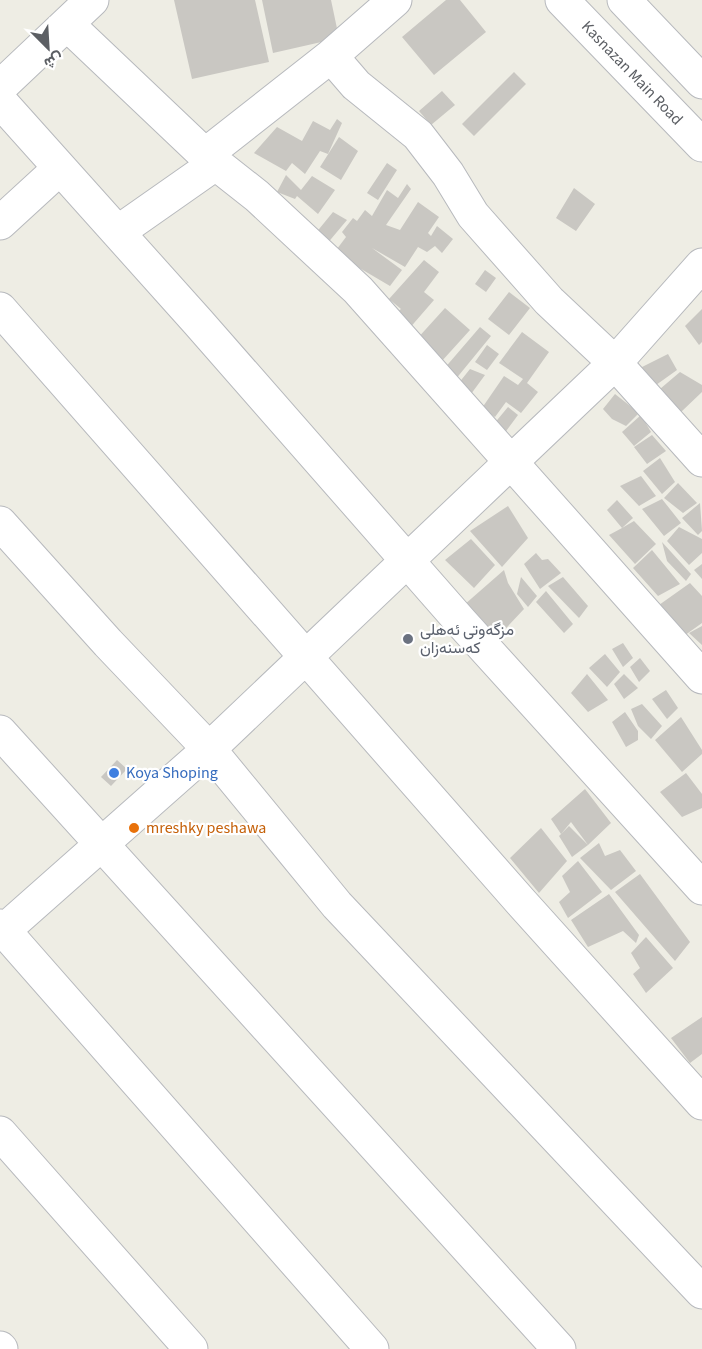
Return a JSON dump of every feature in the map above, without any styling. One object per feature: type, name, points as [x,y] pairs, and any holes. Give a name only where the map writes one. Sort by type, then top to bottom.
[{"type":"street","points":[[0,87],[92,0]]},
{"type":"street","name":"Kasnazan Main Road","points":[[562,0],[702,145]]},
{"type":"street","points":[[626,1],[702,82]]},
{"type":"street","points":[[118,232],[210,160],[331,56],[373,6]]},
{"type":"street","points":[[67,24],[210,160],[257,196],[358,290],[702,677]]},
{"type":"street","points":[[331,56],[356,85],[417,135],[448,174],[473,215],[549,301],[615,363],[702,460]]},
{"type":"street","points":[[0,101],[407,560],[702,888]]},
{"type":"street","points":[[0,223],[60,168]]},
{"type":"street","points":[[372,1349],[1,930],[209,749],[615,363],[702,265]]},
{"type":"street","points":[[0,309],[528,910],[702,1103]]},
{"type":"street","points":[[0,523],[108,643],[209,749],[337,905],[702,1292]]},
{"type":"street","points":[[0,732],[559,1349]]},
{"type":"street","points":[[0,1133],[191,1349]]},
{"type":"building","points":[[174,0],[255,0],[269,62],[192,79]]},
{"type":"building","points":[[262,0],[331,0],[339,38],[273,53]]},
{"type":"building","points":[[446,0],[460,0],[486,32],[434,75],[402,37]]},
{"type":"building","points":[[514,72],[526,84],[474,136],[462,124]]},
{"type":"building","points":[[442,91],[455,105],[431,125],[419,111]]},
{"type":"building","points":[[337,119],[342,123],[328,154],[320,151],[305,174],[292,163],[286,171],[254,153],[277,127],[302,141],[313,121],[330,130]]},
{"type":"building","points":[[339,137],[358,151],[341,180],[320,167]]},
{"type":"building","points":[[387,163],[397,170],[378,200],[367,193]]},
{"type":"building","points":[[286,175],[301,190],[312,176],[335,190],[318,214],[297,196],[295,199],[277,192]]},
{"type":"building","points":[[407,184],[411,189],[386,225],[400,230],[418,202],[439,217],[428,233],[431,236],[437,226],[453,239],[442,253],[435,246],[427,252],[418,247],[405,267],[372,248],[402,270],[390,286],[334,253],[346,237],[342,232],[353,218],[357,221],[365,210],[372,216],[387,190],[398,198]]},
{"type":"building","points":[[574,188],[595,204],[576,231],[556,218]]},
{"type":"building","points":[[333,212],[347,220],[326,245],[315,234]]},
{"type":"building","points":[[424,260],[439,272],[424,292],[434,300],[408,330],[388,319],[401,309],[389,299]]},
{"type":"building","points":[[485,270],[496,278],[486,292],[475,284]]},
{"type":"building","points":[[509,292],[530,308],[509,335],[488,319]]},
{"type":"building","points":[[445,308],[470,330],[441,362],[416,340]]},
{"type":"building","points":[[702,309],[702,342],[699,345],[685,326]]},
{"type":"building","points":[[480,327],[491,336],[455,380],[443,370]]},
{"type":"building","points":[[522,332],[549,352],[527,383],[538,392],[521,413],[506,402],[495,417],[482,408],[504,376],[518,385],[523,379],[499,363]]},
{"type":"building","points":[[487,345],[499,354],[487,370],[475,362]]},
{"type":"building","points":[[668,354],[677,370],[649,390],[640,368]]},
{"type":"building","points":[[470,369],[485,375],[471,394],[458,384]]},
{"type":"building","points":[[680,372],[702,385],[702,392],[681,412],[660,389]]},
{"type":"building","points":[[615,394],[639,413],[626,426],[612,419],[603,409]]},
{"type":"building","points":[[508,407],[518,415],[504,434],[493,425]]},
{"type":"building","points":[[641,415],[651,432],[634,446],[622,432]]},
{"type":"building","points":[[652,435],[666,451],[647,464],[634,447]]},
{"type":"building","points":[[660,458],[675,482],[662,494],[643,471]]},
{"type":"building","points":[[641,476],[656,496],[639,506],[620,486]]},
{"type":"building","points":[[678,483],[697,503],[683,513],[664,498]]},
{"type":"building","points":[[662,499],[681,523],[664,536],[642,509]]},
{"type":"building","points":[[617,500],[633,518],[622,528],[607,510]]},
{"type":"building","points":[[700,503],[702,531],[698,535],[682,518]]},
{"type":"building","points":[[508,506],[528,538],[502,567],[470,531]]},
{"type":"building","points":[[634,521],[656,544],[635,564],[609,535]]},
{"type":"building","points":[[679,527],[702,539],[702,553],[689,565],[667,541]]},
{"type":"building","points":[[471,539],[495,565],[474,588],[445,560]]},
{"type":"building","points":[[662,542],[691,574],[686,581],[667,561]]},
{"type":"building","points":[[652,550],[680,584],[658,596],[633,568]]},
{"type":"building","points":[[536,553],[542,560],[548,559],[561,573],[540,589],[524,564]]},
{"type":"building","points":[[702,564],[702,579],[694,570]]},
{"type":"building","points":[[504,570],[508,583],[524,609],[494,641],[464,605]]},
{"type":"building","points":[[521,577],[537,596],[528,607],[517,594]]},
{"type":"building","points":[[563,577],[588,606],[579,618],[548,586]]},
{"type":"building","points":[[690,583],[702,596],[702,623],[681,638],[659,605]]},
{"type":"building","points":[[546,591],[573,624],[564,633],[536,602]]},
{"type":"building","points":[[702,626],[702,645],[689,633]]},
{"type":"building","points":[[623,643],[633,658],[623,667],[612,649]]},
{"type":"building","points":[[605,654],[620,672],[607,687],[589,668]]},
{"type":"building","points":[[640,658],[650,671],[639,682],[630,667]]},
{"type":"building","points":[[587,674],[608,700],[588,712],[571,693]]},
{"type":"building","points":[[624,674],[638,688],[624,699],[614,684]]},
{"type":"building","points":[[666,690],[678,708],[667,719],[652,699]]},
{"type":"building","points":[[642,704],[662,726],[651,739],[638,726],[631,709]]},
{"type":"building","points":[[625,712],[638,731],[638,740],[626,747],[612,722]]},
{"type":"building","points":[[681,717],[702,750],[702,754],[682,772],[655,740]]},
{"type":"building","name":"Koya Shoping","points":[[117,760],[127,769],[111,786],[101,777]]},
{"type":"building","points":[[686,773],[702,794],[702,808],[682,817],[660,792]]},
{"type":"building","points":[[585,789],[611,823],[588,845],[571,822],[561,834],[551,819]]},
{"type":"building","points":[[569,826],[588,845],[572,857],[559,836]]},
{"type":"building","points":[[541,828],[567,861],[539,893],[510,858]]},
{"type":"building","points":[[599,843],[605,856],[620,850],[636,871],[611,890],[580,858]]},
{"type":"building","points":[[578,861],[602,892],[568,918],[559,902],[570,892],[562,876]]},
{"type":"building","points":[[640,874],[690,942],[675,961],[615,892]]},
{"type":"building","points":[[609,894],[639,935],[636,943],[623,931],[588,947],[571,920]]},
{"type":"building","points":[[646,937],[673,968],[646,993],[633,974],[640,968],[631,953]]},
{"type":"building","points":[[702,1017],[702,1054],[690,1063],[671,1038]]},
{"type":"place","name":"مزگەوتی ئەهلی کەسنەزان","points":[[408,639]]},
{"type":"place","name":"Koya Shoping","points":[[114,773]]},
{"type":"place","name":"mreshky peshawa","points":[[134,828]]}]
